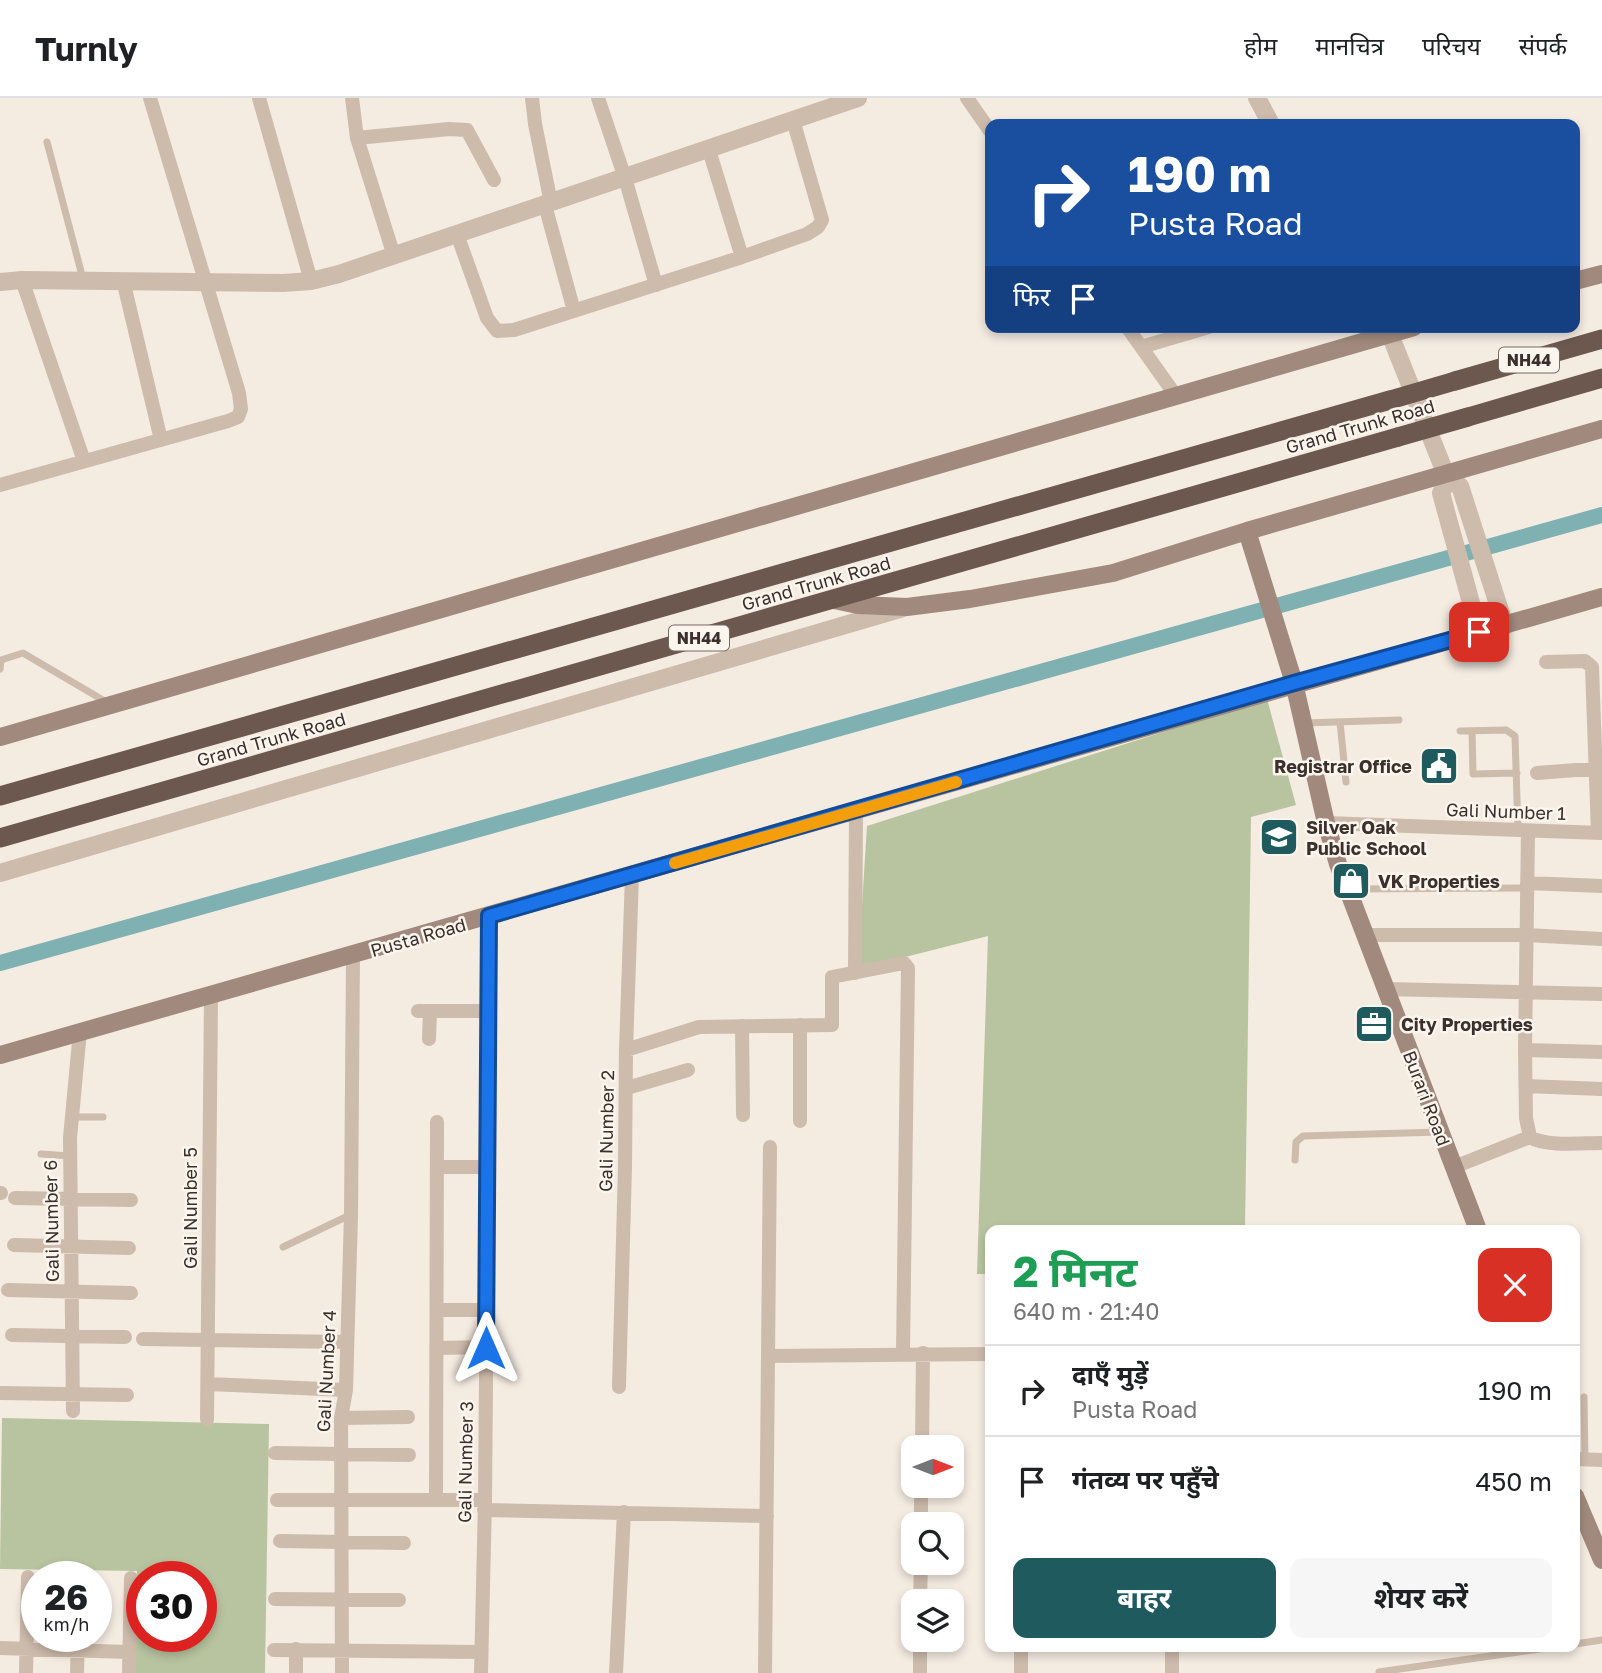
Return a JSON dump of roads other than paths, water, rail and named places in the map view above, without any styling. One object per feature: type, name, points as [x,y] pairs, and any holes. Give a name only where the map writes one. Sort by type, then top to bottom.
[{"type":"highway","name":"Grand Trunk Road","points":[[0,796],[1602,338]]},
{"type":"highway","name":"Grand Trunk Road","points":[[0,838],[1602,378]]},
{"type":"main road","points":[[1580,280],[1602,274]]},
{"type":"main road","points":[[0,737],[1176,396],[1382,333]]},
{"type":"main road","points":[[834,600],[858,605],[906,607],[970,599],[1113,573],[1247,531],[1447,477],[1602,429]]},
{"type":"main road","name":"Burari Road","points":[[1247,531],[1294,683],[1326,823],[1347,888],[1476,1225]]},
{"type":"main road","name":"Pusta Road","points":[[0,1055],[1602,597]]},
{"type":"main road","points":[[1580,1517],[1601,1556]]},
{"type":"street","points":[[0,485],[228,421],[238,417],[242,409],[150,98]]},
{"type":"street","points":[[259,98],[312,281]]},
{"type":"street","points":[[352,98],[357,138],[394,256]]},
{"type":"street","points":[[532,98],[548,204],[574,311]]},
{"type":"street","points":[[597,98],[625,178],[656,285]]},
{"type":"street","points":[[0,282],[312,281],[394,256],[858,98]]},
{"type":"street","points":[[967,98],[985,124]]},
{"type":"street","points":[[1257,98],[1268,119]]},
{"type":"street","points":[[457,234],[487,318],[497,331],[514,330],[742,257],[807,234],[818,227],[822,220],[793,120]]},
{"type":"street","points":[[357,138],[449,129],[467,130],[475,140],[494,180]]},
{"type":"street","points":[[709,150],[742,257]]},
{"type":"street","points":[[22,280],[84,461]]},
{"type":"street","points":[[123,280],[161,440]]},
{"type":"street","points":[[1132,333],[1176,396]]},
{"type":"street","points":[[1141,347],[1180,333]]},
{"type":"street","points":[[1390,333],[1447,477],[1460,486],[1505,626]]},
{"type":"street","points":[[1447,477],[1441,494],[1479,632]]},
{"type":"street","points":[[0,873],[906,607]]},
{"type":"street","points":[[1546,662],[1585,661],[1597,667],[1600,833]]},
{"type":"street","points":[[1538,773],[1599,769]]},
{"type":"street","points":[[855,973],[856,811]]},
{"type":"street","name":"Gali Number 1","points":[[1326,823],[1600,833]]},
{"type":"street","points":[[1523,831],[1527,885],[1525,1086],[1526,1118],[1530,1137]]},
{"type":"street","name":"Gali Number 2","points":[[619,1387],[632,875]]},
{"type":"street","points":[[1527,885],[1602,886]]},
{"type":"street","name":"Gali Number 3","points":[[481,1673],[485,1505],[489,916]]},
{"type":"street","points":[[1364,934],[1526,935],[1602,939]]},
{"type":"street","name":"Gali Number 4","points":[[342,1673],[341,1418],[346,1390],[351,1214],[353,955]]},
{"type":"street","points":[[626,1049],[699,1027],[832,1025],[832,977],[904,963],[908,968],[904,1353]]},
{"type":"street","points":[[1385,989],[1602,994]]},
{"type":"street","name":"Gali Number 5","points":[[207,1419],[211,996]]},
{"type":"street","points":[[429,1039],[424,1011],[489,1011]]},
{"type":"street","points":[[800,1025],[800,1121]]},
{"type":"street","points":[[742,1026],[743,1115]]},
{"type":"street","name":"Gali Number 6","points":[[73,1411],[69,1156],[80,1031]]},
{"type":"street","points":[[1525,1050],[1602,1052]]},
{"type":"street","points":[[627,1088],[688,1070]]},
{"type":"street","points":[[1525,1086],[1602,1089]]},
{"type":"street","points":[[436,1500],[437,1122]]},
{"type":"street","points":[[1454,1167],[1530,1137],[1548,1142],[1602,1143]]},
{"type":"street","points":[[765,1673],[770,1147]]},
{"type":"street","points":[[437,1167],[488,1167]]},
{"type":"street","points":[[5,1195],[131,1199]]},
{"type":"street","points":[[14,1245],[129,1248]]},
{"type":"street","points":[[8,1290],[131,1293]]},
{"type":"street","points":[[437,1310],[486,1310]]},
{"type":"street","points":[[12,1335],[125,1337]]},
{"type":"street","points":[[142,1339],[347,1342]]},
{"type":"street","points":[[437,1348],[486,1348]]},
{"type":"street","points":[[922,1435],[923,1353]]},
{"type":"street","points":[[769,1356],[985,1354]]},
{"type":"street","points":[[208,1384],[346,1390]]},
{"type":"street","points":[[0,1393],[127,1395]]},
{"type":"street","points":[[341,1418],[408,1417]]},
{"type":"street","points":[[275,1453],[409,1455]]},
{"type":"street","points":[[1580,1459],[1602,1460]]},
{"type":"street","points":[[277,1500],[436,1500],[624,1512],[767,1516]]},
{"type":"street","points":[[616,1673],[624,1512]]},
{"type":"street","points":[[280,1541],[404,1543]]},
{"type":"street","points":[[275,1599],[399,1600]]},
{"type":"street","points":[[0,1648],[21,1649]]},
{"type":"street","points":[[274,1650],[481,1652]]},
{"type":"street","points":[[296,1650],[296,1673]]},
{"type":"street","points":[[26,1652],[26,1673]]},
{"type":"street","points":[[77,1673],[78,1652]]},
{"type":"street","points":[[129,1652],[129,1673]]},
{"type":"street","points":[[920,1652],[920,1673]]},
{"type":"street","points":[[1021,1652],[1021,1673]]},
{"type":"street","points":[[1172,1652],[1172,1673]]},
{"type":"lane","points":[[47,142],[83,280]]},
{"type":"lane","points":[[0,669],[1,660],[23,653],[111,705]]},
{"type":"lane","points":[[1303,723],[1399,720]]},
{"type":"lane","points":[[1339,722],[1346,782]]},
{"type":"lane","points":[[1460,731],[1506,730],[1515,736],[1523,831]]},
{"type":"lane","points":[[1472,731],[1473,774],[1517,773]]},
{"type":"lane","points":[[1347,888],[1527,885]]},
{"type":"lane","points":[[71,1117],[103,1116]]},
{"type":"lane","points":[[1295,1160],[1296,1142],[1303,1136],[1440,1132]]},
{"type":"lane","points":[[41,1154],[69,1156]]},
{"type":"lane","points":[[284,1247],[351,1214]]},
{"type":"lane","points":[[1580,1459],[1584,1397]]},
{"type":"lane","points":[[1580,1643],[1602,1640]]},
{"type":"lane","points":[[1379,1672],[1518,1652]]},
{"type":"waterway","points":[[0,963],[1602,515]]},
{"type":"place","name":"Registrar Office","points":[[1439,766]]},
{"type":"place","name":"Silver Oak Public School","points":[[1279,837]]},
{"type":"place","name":"VK Properties","points":[[1351,881]]},
{"type":"place","name":"City Properties","points":[[1374,1024]]}]
